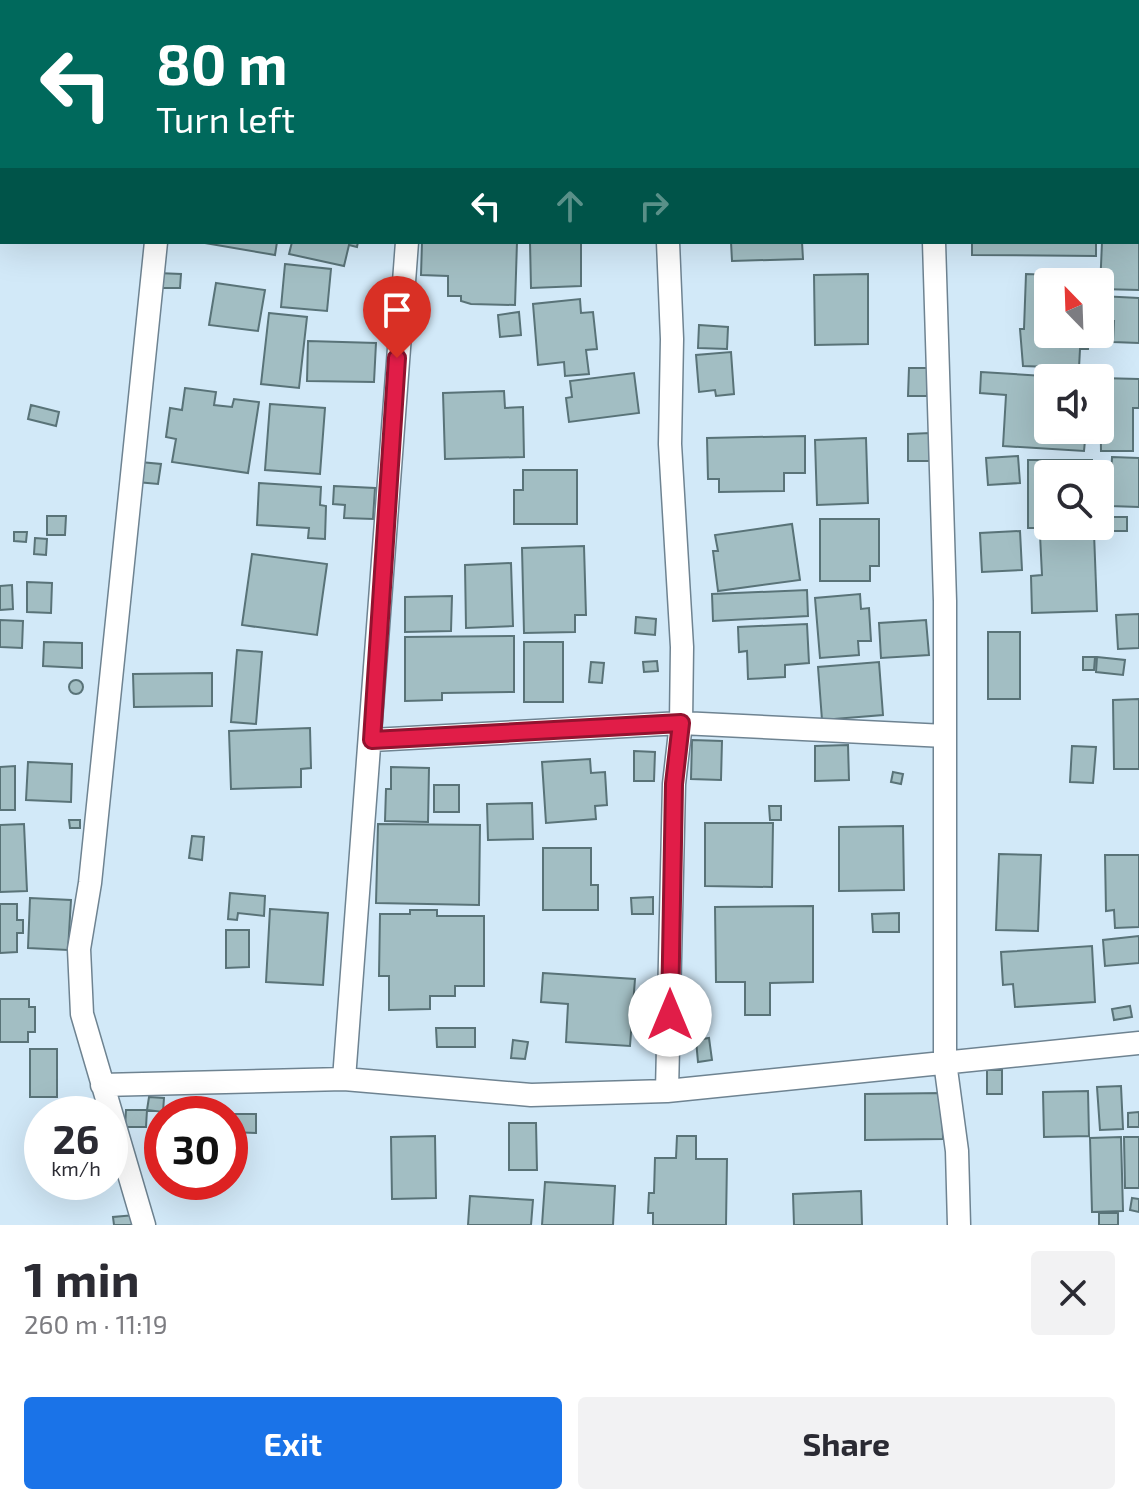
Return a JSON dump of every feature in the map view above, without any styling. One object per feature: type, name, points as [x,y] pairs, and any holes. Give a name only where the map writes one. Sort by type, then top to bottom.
[{"type":"street","points":[[144,1225],[82,1014],[79,949],[90,883],[156,244]]},
{"type":"street","points":[[344,1079],[372,740],[381,561],[407,244]]},
{"type":"street","points":[[667,1091],[674,784],[681,723],[682,647],[670,444],[672,339],[668,244]]},
{"type":"street","points":[[934,244],[945,601],[945,1062],[957,1151],[959,1225]]},
{"type":"street","points":[[372,740],[681,723],[945,736]]},
{"type":"street","points":[[102,1085],[344,1079],[531,1095],[667,1091],[1139,1043]]},
{"type":"building","points":[[211,244],[277,244],[275,255]]},
{"type":"building","points":[[292,244],[358,244],[357,247],[349,245],[344,266],[289,254]]},
{"type":"building","points":[[422,244],[517,244],[515,305],[461,301],[461,296],[448,296],[448,276],[421,275]]},
{"type":"building","points":[[530,244],[581,244],[581,286],[531,288]]},
{"type":"building","points":[[731,244],[802,244],[803,259],[732,261]]},
{"type":"building","points":[[972,244],[1096,244],[1096,256],[972,255]]},
{"type":"building","points":[[1102,244],[1139,244],[1139,290],[1114,289],[1114,268],[1101,268]]},
{"type":"building","points":[[285,264],[331,269],[327,311],[281,307]]},
{"type":"building","points":[[157,273],[181,274],[180,288],[156,288]]},
{"type":"building","points":[[868,274],[868,344],[815,345],[814,275]]},
{"type":"building","points":[[1026,274],[1034,274],[1034,348],[1088,349],[1080,349],[1079,364],[1023,366],[1020,329],[1024,329]]},
{"type":"building","points":[[216,283],[265,290],[258,331],[209,325]]},
{"type":"building","points":[[1114,297],[1139,298],[1139,343],[1114,342]]},
{"type":"building","points":[[580,299],[581,313],[593,312],[597,349],[586,350],[589,374],[565,376],[564,362],[538,365],[533,304]]},
{"type":"building","points":[[519,312],[521,335],[500,337],[498,315]]},
{"type":"building","points":[[269,313],[307,317],[299,388],[261,384]]},
{"type":"building","points":[[699,325],[728,327],[727,349],[698,348]]},
{"type":"building","points":[[308,341],[376,343],[374,382],[307,381]]},
{"type":"building","points":[[731,352],[734,394],[716,396],[715,390],[699,392],[696,355]]},
{"type":"building","points":[[909,368],[927,368],[927,396],[908,396]]},
{"type":"building","points":[[981,372],[1034,375],[1034,444],[1085,444],[1084,451],[1003,446],[1006,395],[980,393]]},
{"type":"building","points":[[634,373],[639,413],[569,422],[566,398],[572,397],[570,381]]},
{"type":"building","points":[[1114,378],[1139,379],[1139,408],[1133,408],[1133,451],[1101,451],[1101,444],[1114,444]]},
{"type":"building","points":[[185,388],[216,392],[214,405],[232,407],[234,399],[259,402],[248,473],[172,462],[176,439],[166,437],[170,408],[182,410]]},
{"type":"building","points":[[504,391],[505,408],[523,407],[524,457],[445,459],[443,393]]},
{"type":"building","points":[[270,404],[325,408],[320,474],[265,470]]},
{"type":"building","points":[[31,405],[59,412],[56,426],[28,419]]},
{"type":"building","points":[[930,433],[931,461],[908,461],[908,434]]},
{"type":"building","points":[[805,436],[805,473],[784,473],[784,491],[719,492],[719,479],[708,479],[707,438]]},
{"type":"building","points":[[866,438],[868,503],[817,505],[815,440]]},
{"type":"building","points":[[1018,456],[1020,483],[988,485],[986,458]]},
{"type":"building","points":[[1112,457],[1139,458],[1139,507],[1114,506]]},
{"type":"building","points":[[1028,460],[1034,460],[1034,528],[1028,528]]},
{"type":"building","points":[[140,462],[161,464],[158,484],[137,482]]},
{"type":"building","points":[[523,470],[577,470],[577,524],[514,524],[514,490],[523,490]]},
{"type":"building","points":[[259,483],[321,487],[320,505],[326,506],[325,539],[308,538],[309,528],[257,525]]},
{"type":"building","points":[[334,486],[375,488],[373,519],[344,518],[345,505],[333,504]]},
{"type":"building","points":[[47,516],[66,516],[65,535],[47,535]]},
{"type":"building","points":[[1114,517],[1127,517],[1127,531],[1114,531]]},
{"type":"building","points":[[820,519],[879,519],[879,566],[870,566],[870,581],[820,581]]},
{"type":"building","points":[[792,524],[800,580],[718,591],[713,551],[718,551],[715,535]]},
{"type":"building","points":[[1020,531],[1022,570],[982,572],[980,533]]},
{"type":"building","points":[[14,532],[27,532],[26,542],[14,541]]},
{"type":"building","points":[[35,538],[47,539],[46,555],[34,554]]},
{"type":"building","points":[[1040,540],[1094,540],[1097,611],[1032,613],[1031,576],[1042,575]]},
{"type":"building","points":[[584,546],[586,615],[575,615],[575,632],[524,633],[522,548]]},
{"type":"building","points":[[252,554],[327,564],[317,635],[242,625]]},
{"type":"building","points":[[511,563],[513,626],[466,628],[465,565]]},
{"type":"building","points":[[27,582],[52,583],[51,613],[27,612]]},
{"type":"building","points":[[12,585],[13,609],[0,610],[0,586]]},
{"type":"building","points":[[807,590],[808,616],[713,621],[712,594]]},
{"type":"building","points":[[860,594],[861,609],[869,608],[871,641],[858,641],[859,655],[820,658],[815,598]]},
{"type":"building","points":[[452,596],[451,631],[405,632],[405,597]]},
{"type":"building","points":[[1139,614],[1139,648],[1118,649],[1116,615]]},
{"type":"building","points":[[636,617],[656,619],[655,635],[635,633]]},
{"type":"building","points":[[0,620],[23,621],[22,648],[0,647]]},
{"type":"building","points":[[926,620],[929,655],[881,658],[879,623]]},
{"type":"building","points":[[807,624],[809,663],[785,665],[785,677],[748,679],[747,651],[739,652],[738,627]]},
{"type":"building","points":[[988,632],[1020,632],[1020,699],[988,699]]},
{"type":"building","points":[[514,636],[514,692],[442,693],[442,700],[405,701],[405,637]]},
{"type":"building","points":[[44,642],[82,643],[82,668],[43,666]]},
{"type":"building","points":[[524,642],[563,642],[563,702],[524,702]]},
{"type":"building","points":[[237,650],[262,652],[256,724],[231,722]]},
{"type":"building","points":[[1083,657],[1095,657],[1094,670],[1083,670]]},
{"type":"building","points":[[1097,657],[1125,660],[1123,675],[1096,672]]},
{"type":"building","points":[[657,661],[658,671],[644,672],[643,662]]},
{"type":"building","points":[[591,662],[604,663],[602,683],[589,682]]},
{"type":"building","points":[[879,662],[883,715],[822,720],[818,667]]},
{"type":"building","points":[[212,673],[212,706],[134,707],[133,674]]},
{"type":"building","points":[[76,680],[83,687],[76,694],[69,687]]},
{"type":"building","points":[[1139,699],[1139,769],[1114,769],[1113,700]]},
{"type":"building","points":[[310,728],[311,768],[301,769],[301,787],[231,789],[229,731]]},
{"type":"building","points":[[692,740],[722,741],[721,780],[691,779]]},
{"type":"building","points":[[848,745],[849,780],[815,781],[815,746]]},
{"type":"building","points":[[1072,746],[1096,747],[1093,783],[1070,782]]},
{"type":"building","points":[[634,751],[655,752],[654,781],[634,781]]},
{"type":"building","points":[[590,759],[591,773],[605,772],[607,805],[595,806],[596,819],[546,823],[542,762]]},
{"type":"building","points":[[28,762],[72,764],[71,802],[26,800]]},
{"type":"building","points":[[15,766],[15,810],[0,810],[0,767]]},
{"type":"building","points":[[391,767],[429,768],[428,822],[385,821],[386,789],[391,789]]},
{"type":"building","points":[[893,772],[903,774],[901,784],[891,782]]},
{"type":"building","points":[[434,785],[459,785],[459,812],[434,812]]},
{"type":"building","points":[[532,803],[533,839],[488,840],[487,804]]},
{"type":"building","points":[[769,806],[781,806],[781,820],[770,820]]},
{"type":"building","points":[[69,820],[80,820],[80,828],[70,828]]},
{"type":"building","points":[[705,823],[773,823],[772,887],[705,886]]},
{"type":"building","points":[[24,824],[27,891],[0,892],[0,825]]},
{"type":"building","points":[[378,824],[480,825],[479,905],[376,903]]},
{"type":"building","points":[[903,826],[904,890],[839,891],[839,827]]},
{"type":"building","points":[[192,836],[204,837],[202,860],[189,858]]},
{"type":"building","points":[[543,848],[591,848],[591,885],[598,885],[598,910],[543,910]]},
{"type":"building","points":[[999,854],[1041,855],[1038,931],[996,930]]},
{"type":"building","points":[[1105,855],[1139,855],[1139,927],[1115,928],[1114,910],[1106,911]]},
{"type":"building","points":[[230,893],[265,896],[264,916],[238,913],[237,920],[228,919]]},
{"type":"building","points":[[653,897],[653,914],[632,914],[631,898]]},
{"type":"building","points":[[30,898],[71,900],[68,950],[28,948]]},
{"type":"building","points":[[0,904],[17,904],[17,920],[23,920],[23,933],[17,933],[17,952],[0,953]]},
{"type":"building","points":[[813,906],[813,982],[770,983],[770,1015],[745,1015],[745,982],[716,982],[715,907]]},
{"type":"building","points":[[270,909],[328,913],[323,985],[266,982]]},
{"type":"building","points":[[410,910],[437,910],[437,916],[484,916],[484,986],[455,986],[455,996],[430,996],[430,1009],[389,1010],[389,976],[379,976],[380,914],[410,914]]},
{"type":"building","points":[[899,913],[899,932],[873,932],[872,914]]},
{"type":"building","points":[[226,930],[249,930],[249,967],[226,968]]},
{"type":"building","points":[[1139,936],[1139,963],[1105,966],[1103,940]]},
{"type":"building","points":[[1092,946],[1095,1002],[1015,1007],[1013,984],[1003,985],[1001,952]]},
{"type":"building","points":[[543,973],[635,979],[630,1046],[566,1042],[568,1004],[541,1002]]},
{"type":"building","points":[[0,999],[29,999],[29,1007],[35,1007],[35,1032],[28,1032],[28,1042],[0,1042]]},
{"type":"building","points":[[1130,1006],[1132,1017],[1114,1020],[1112,1009]]},
{"type":"building","points":[[436,1028],[475,1028],[475,1047],[437,1047]]},
{"type":"building","points":[[709,1038],[712,1060],[698,1062],[696,1040]]},
{"type":"building","points":[[513,1040],[528,1042],[525,1059],[511,1058]]},
{"type":"building","points":[[30,1049],[57,1049],[57,1096],[30,1096]]},
{"type":"building","points":[[987,1070],[1002,1070],[1002,1094],[987,1094]]},
{"type":"building","points":[[1121,1086],[1123,1129],[1100,1130],[1097,1087]]},
{"type":"building","points":[[1088,1091],[1089,1136],[1044,1137],[1043,1092]]},
{"type":"building","points":[[942,1093],[943,1139],[865,1140],[865,1094]]},
{"type":"building","points":[[128,1110],[144,1110],[144,1127],[128,1127]]},
{"type":"building","points":[[1139,1112],[1139,1127],[1128,1127],[1128,1113]]},
{"type":"building","points":[[248,1114],[256,1114],[256,1133],[248,1133]]},
{"type":"building","points":[[509,1123],[536,1123],[537,1170],[509,1170]]},
{"type":"building","points":[[435,1136],[436,1198],[392,1199],[391,1137]]},
{"type":"building","points":[[677,1136],[696,1136],[696,1159],[727,1159],[726,1225],[653,1225],[653,1213],[648,1213],[649,1193],[654,1193],[655,1158],[676,1158]]},
{"type":"building","points":[[1121,1137],[1123,1211],[1092,1212],[1090,1138]]},
{"type":"building","points":[[1124,1137],[1139,1137],[1139,1188],[1125,1188]]},
{"type":"building","points":[[545,1182],[615,1186],[613,1225],[542,1225]]},
{"type":"building","points":[[861,1191],[862,1225],[794,1225],[793,1194]]},
{"type":"building","points":[[470,1196],[533,1200],[531,1225],[468,1225]]},
{"type":"building","points":[[1132,1198],[1139,1199],[1139,1212],[1130,1210]]},
{"type":"building","points":[[1099,1213],[1118,1213],[1118,1225],[1099,1225]]},
{"type":"building","points":[[135,1215],[136,1225],[114,1225],[113,1217]]},
{"type":"route","points":[[397,358],[381,561],[372,740],[681,723],[674,784],[670,1015]]}]
